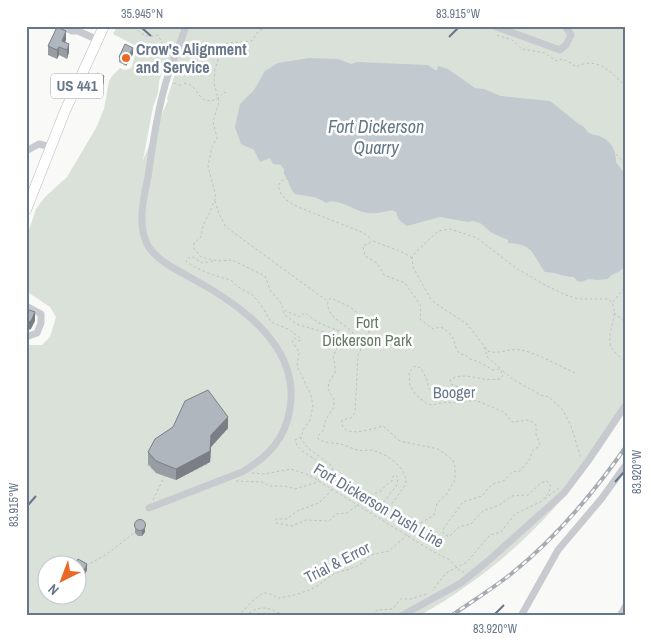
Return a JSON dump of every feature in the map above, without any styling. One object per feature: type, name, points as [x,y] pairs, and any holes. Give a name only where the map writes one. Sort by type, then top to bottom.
[{"type":"highway","name":"US 441","points":[[27,204],[104,26]]},
{"type":"street","points":[[62,26],[72,31],[79,28],[98,40]]},
{"type":"street","points":[[149,508],[242,472],[264,457],[283,435],[292,398],[288,368],[282,354],[273,342],[248,317],[214,291],[155,255],[147,244],[142,220],[152,150],[164,92],[176,50],[186,26]]},
{"type":"street","points":[[492,29],[560,50],[566,45],[571,35],[565,26]]},
{"type":"street","points":[[26,151],[39,144],[51,147]]},
{"type":"street","points":[[26,306],[41,314],[42,318],[37,332],[26,337]]},
{"type":"street","points":[[401,616],[454,587],[468,577],[564,493],[625,406]]},
{"type":"street","points":[[522,616],[555,555],[602,498],[625,466]]},
{"type":"street","points":[[620,616],[625,607]]},
{"type":"path","points":[[135,26],[146,36],[158,35],[167,53]]},
{"type":"path","points":[[214,261],[198,255],[194,246],[201,237],[203,225],[214,201],[216,191],[208,166],[212,148],[217,138],[212,118],[219,106],[219,97],[214,83],[215,69],[224,46],[232,42],[252,41],[266,26]]},
{"type":"path","points":[[482,26],[492,29],[500,37],[512,40],[522,49],[545,53],[556,61],[562,59],[576,67],[585,63],[595,63],[608,70],[625,86]]},
{"type":"path","points":[[170,82],[183,86]]},
{"type":"path","points":[[184,83],[192,85],[205,100],[213,101],[224,92],[226,93]]},
{"type":"path","points":[[616,154],[625,164]]},
{"type":"path","points":[[288,178],[281,180],[278,186],[286,200],[298,207],[364,232],[373,241],[383,246],[398,249],[412,258]]},
{"type":"path","points":[[214,201],[226,227],[261,250],[328,301],[327,308],[330,313],[354,333],[348,337],[340,331],[319,323],[305,313],[298,316],[284,310]]},
{"type":"path","points":[[575,373],[525,351],[508,350],[491,353],[467,324],[432,301],[413,267],[412,258],[433,234],[442,229],[450,229],[481,241],[509,263],[545,285],[578,299],[609,299],[614,313],[609,341],[615,353],[625,361]]},
{"type":"path","name":"Booger","points":[[373,241],[363,246],[365,256],[377,263],[384,275],[405,283],[421,306],[420,319],[434,330],[441,327],[450,332],[454,336],[457,350],[460,354],[492,370],[501,369],[503,376],[500,379],[484,379],[474,376],[453,378],[450,380],[452,385],[468,391],[466,395],[460,396],[432,391],[428,388],[426,377],[420,367],[412,368],[408,374],[410,385],[415,394],[427,404],[432,405],[476,400],[504,412],[512,422],[529,420],[537,426],[536,434],[540,444],[532,450],[530,459],[520,471],[512,472],[505,480],[491,485],[482,496],[464,502],[444,528],[443,533],[449,536],[459,527],[471,524],[483,511],[499,505],[512,496],[528,495],[543,482],[546,481],[551,486],[548,494],[540,503],[515,514],[501,532],[490,534],[468,562],[446,573],[432,592],[410,599],[400,599],[393,609],[377,610],[373,616]]},
{"type":"path","points":[[223,480],[262,482],[269,486],[286,486],[295,489],[312,485],[323,473],[323,466],[305,454],[295,440],[300,437],[310,420],[313,406],[311,395],[297,366],[299,352],[292,341],[294,338],[300,341],[300,338],[290,330],[270,322],[268,315],[263,312],[253,296],[232,281],[222,279],[216,274],[207,274],[186,261],[190,257],[194,257],[202,263],[232,260],[265,276],[271,292],[284,310],[282,311],[284,314],[296,324],[334,337],[337,348],[332,357],[335,373],[329,382],[328,389],[334,400],[334,407],[326,420],[323,431],[318,436],[319,439],[334,444],[342,444],[360,451],[371,450],[383,455],[400,466],[407,478],[405,487],[386,509],[383,508],[382,504],[397,484],[398,477],[396,475],[393,476],[392,480],[381,492],[373,494],[347,512],[336,514],[327,522],[306,520],[292,526],[279,524],[275,522],[277,518],[287,520],[297,510],[306,506],[316,505],[333,490],[338,481],[330,464],[304,445],[300,437]]},
{"type":"path","points":[[612,303],[625,287]]},
{"type":"path","name":"Trial & Error","points":[[238,616],[253,600],[263,593],[269,593],[278,598],[303,593],[333,574],[356,567],[370,555],[388,551],[421,523],[434,516],[437,503],[446,495],[455,480],[454,464],[451,458],[438,449],[400,441],[383,426],[359,432],[346,430],[343,427],[342,420],[351,418],[355,413],[358,356],[368,330],[364,319],[350,307],[331,298],[328,301]]},
{"type":"path","points":[[614,313],[625,322]]},
{"type":"path","points":[[484,346],[488,358],[514,380],[549,397],[562,409],[571,426],[574,439],[585,465]]},
{"type":"path","points":[[210,405],[215,408],[228,429],[210,446],[210,460],[208,464],[178,479],[165,475],[149,467],[151,453],[156,448],[170,444],[192,413],[203,406],[210,405]]},
{"type":"path","name":"Fort Dickerson Push Line","points":[[242,472],[264,474],[291,469],[309,475],[437,554],[450,560],[468,577]]},
{"type":"path","points":[[149,508],[165,475]]},
{"type":"path","points":[[88,564],[108,554],[135,533]]},
{"type":"path","points":[[244,616],[261,607],[275,610],[286,616]]},
{"type":"green space","name":"Fort Dickerson Park","points":[[117,26],[625,26],[625,411],[583,473],[536,527],[510,552],[481,575],[419,616],[26,616],[26,345],[42,345],[50,337],[56,317],[50,307],[26,291],[26,239],[36,209],[45,197],[67,177],[96,128],[104,109],[109,81],[112,76],[120,68],[125,70],[131,68],[136,54],[142,49],[113,34]],"holes":[[[166,59],[178,64],[168,100],[143,160],[153,107]]]},
{"type":"water","name":"Fort Dickerson Quarry","points":[[309,58],[338,59],[351,64],[358,62],[428,65],[435,70],[437,70],[438,66],[448,69],[475,88],[484,89],[501,96],[550,101],[583,126],[589,133],[603,138],[610,143],[615,153],[616,162],[625,174],[625,266],[608,279],[589,279],[581,282],[577,281],[574,277],[545,272],[531,251],[523,245],[508,243],[508,240],[492,233],[480,223],[440,217],[407,226],[399,220],[396,212],[392,210],[368,213],[339,203],[326,203],[315,198],[295,194],[281,165],[273,164],[270,158],[260,162],[254,150],[241,144],[235,127],[240,104],[254,90],[265,71],[278,63]]},
{"type":"building","points":[[57,27],[66,31],[62,41],[69,44],[67,50],[59,47],[57,50],[48,46]]},
{"type":"building","points":[[125,44],[133,48],[126,61],[119,57]]},
{"type":"building","points":[[97,73],[104,76],[101,85],[94,82]]},
{"type":"building","points":[[26,309],[35,312],[31,321],[26,323]]},
{"type":"building","points":[[208,390],[228,417],[211,435],[210,451],[176,469],[156,461],[148,452],[155,439],[173,427],[185,401]]},
{"type":"building","points":[[138,520],[142,520],[145,525],[144,529],[138,530],[135,527],[135,523]]},
{"type":"railway","points":[[451,616],[504,580],[543,546],[586,499],[625,448]]},
{"type":"place","name":"Crow's Alignment and Service","points":[[126,58]]}]
